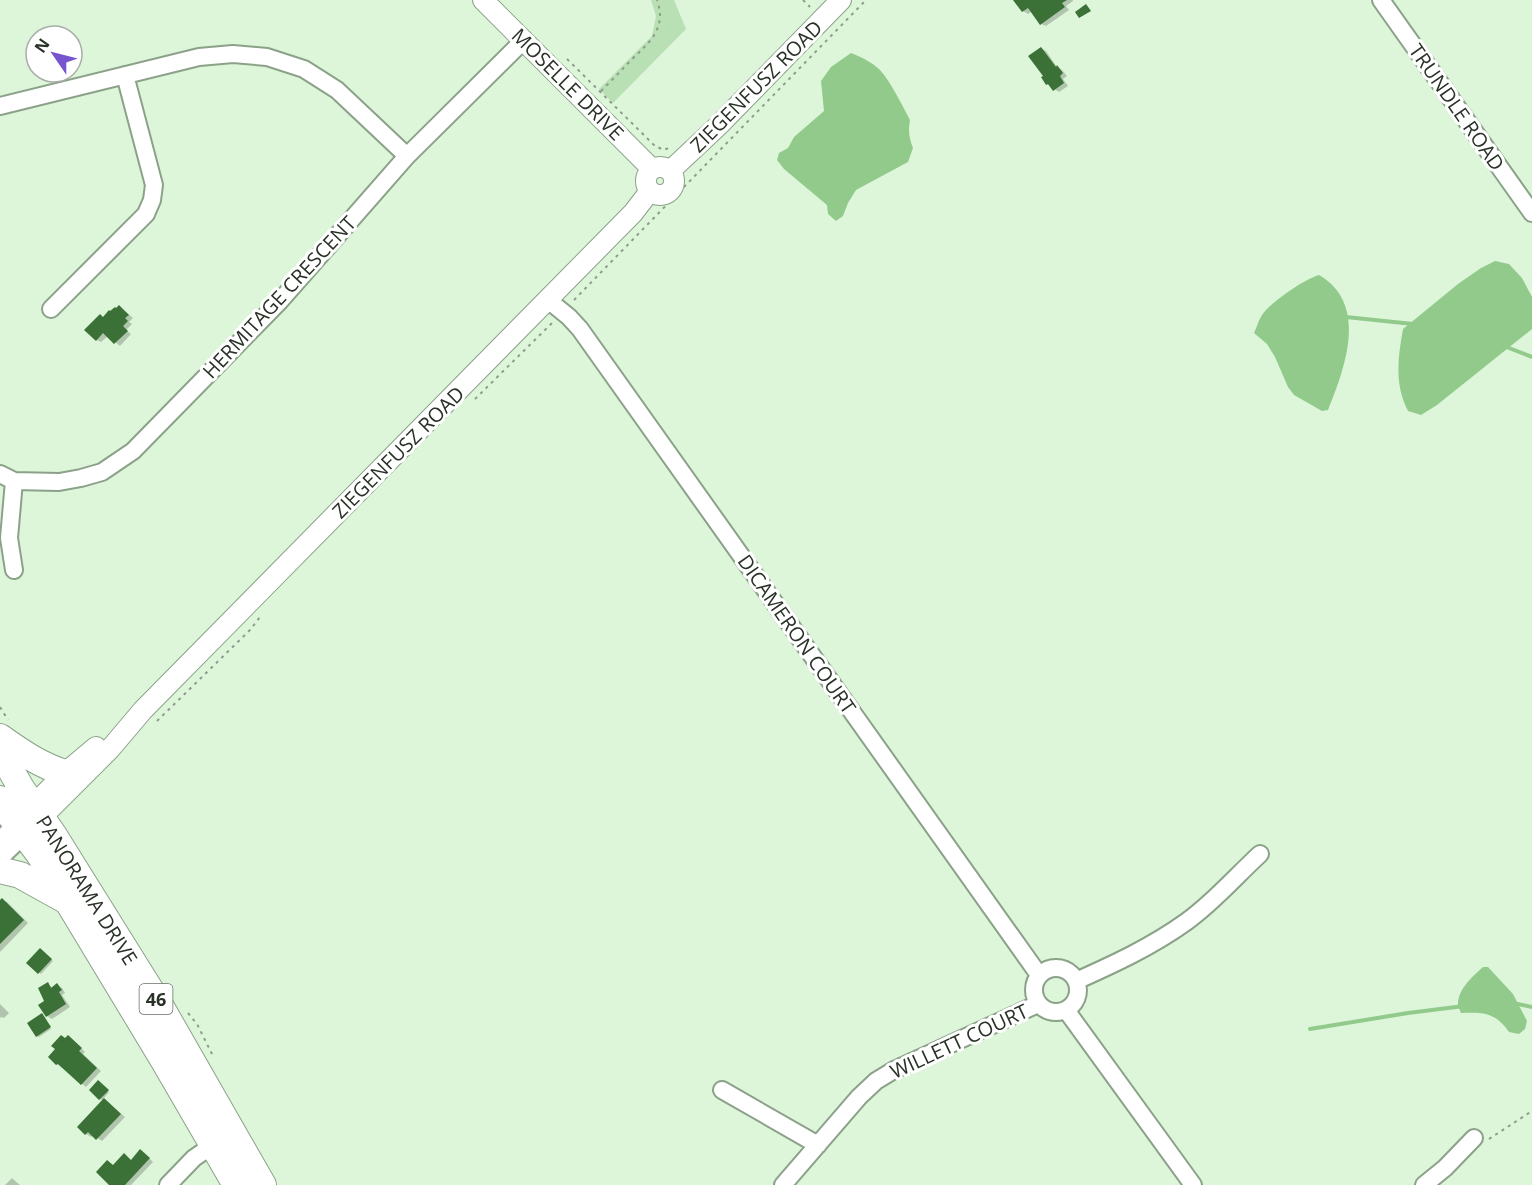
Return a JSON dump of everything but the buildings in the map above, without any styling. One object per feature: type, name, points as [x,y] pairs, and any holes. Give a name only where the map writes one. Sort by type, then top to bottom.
[{"type":"main road","points":[[0,737],[33,760],[65,773]]},
{"type":"main road","name":"PANORAMA DRIVE","points":[[0,752],[21,788],[23,824],[39,854],[236,1185]]},
{"type":"main road","name":"PANORAMA DRIVE","points":[[0,799],[6,810],[23,824],[53,834],[161,1007],[263,1185]]},
{"type":"main road","points":[[0,870],[20,875],[67,901]]},
{"type":"street","name":"MOSELLE DRIVE","points":[[483,0],[661,170]]},
{"type":"street","name":"ZIEGENFUSZ ROAD","points":[[23,824],[147,718],[633,213],[650,191],[645,183],[646,178],[661,170],[718,126],[841,0]]},
{"type":"street","name":"TRUNDLE ROAD","points":[[1381,0],[1532,213]]},
{"type":"street","name":"HERMITAGE CRESCENT","points":[[7,477],[59,482],[81,478],[102,472],[133,452],[280,301],[407,156],[524,40]]},
{"type":"street","points":[[0,106],[199,57],[233,54],[267,57],[304,69],[337,90],[407,156]]},
{"type":"street","points":[[51,309],[146,214],[152,200],[154,185],[125,75]]},
{"type":"street","name":"DICAMERON COURT","points":[[548,300],[580,329],[1040,975]]},
{"type":"street","points":[[7,477],[9,538],[14,570]]},
{"type":"street","name":"ZIEGENFUSZ ROAD","points":[[23,824],[65,773],[147,718]]},
{"type":"street","points":[[0,858],[23,824]]},
{"type":"street","points":[[1076,981],[1143,950],[1187,921],[1260,854]]},
{"type":"street","points":[[1050,968],[1063,969],[1068,972],[1076,981],[1077,994],[1071,1006],[1066,1010],[1054,1012],[1038,1004],[1035,999],[1034,984],[1040,975],[1050,968]]},
{"type":"street","name":"WILLETT COURT","points":[[783,1185],[859,1097],[876,1082],[894,1070],[1038,1004]]},
{"type":"street","points":[[1066,1010],[1193,1185]]},
{"type":"street","points":[[722,1090],[818,1145]]},
{"type":"street","points":[[1424,1185],[1445,1168],[1474,1138]]},
{"type":"street","points":[[168,1185],[194,1158],[213,1145]]},
{"type":"path","points":[[601,91],[652,39],[661,11],[657,0]]},
{"type":"path","points":[[803,0],[812,9]]},
{"type":"path","points":[[574,300],[866,0]]},
{"type":"path","points":[[566,58],[655,146],[664,150],[677,143]]},
{"type":"path","points":[[473,400],[556,319]]},
{"type":"path","points":[[147,718],[250,630],[267,610]]},
{"type":"path","points":[[185,1009],[197,1024],[210,1048],[213,1059]]},
{"type":"path","points":[[1474,1138],[1490,1138],[1532,1111]]},
{"type":"shaded area","points":[[651,0],[674,0],[686,29],[613,103],[599,89],[652,36],[656,16]]},
{"type":"shaded area","points":[[851,53],[874,65],[888,81],[910,120],[909,134],[913,148],[908,162],[856,190],[843,216],[836,221],[828,214],[827,205],[784,169],[777,160],[779,153],[788,148],[794,137],[824,111],[821,81],[831,67]]},
{"type":"shaded area","points":[[1495,261],[1509,264],[1522,278],[1532,297],[1532,329],[1437,405],[1421,415],[1408,411],[1399,381],[1403,329],[1458,284]]},
{"type":"shaded area","points":[[1319,275],[1334,287],[1344,302],[1349,338],[1341,375],[1328,410],[1322,411],[1294,395],[1267,344],[1254,333],[1262,315],[1272,304],[1296,286]]},
{"type":"shaded area","points":[[1483,967],[1488,967],[1513,994],[1527,1021],[1525,1029],[1519,1034],[1509,1032],[1499,1020],[1488,1015],[1461,1013],[1458,1004],[1460,993]]},
{"type":"waterway","points":[[1346,317],[1413,324]]},
{"type":"waterway","points":[[1504,346],[1532,357]]},
{"type":"waterway","points":[[1513,1003],[1532,1007]]},
{"type":"waterway","points":[[1310,1029],[1464,1006]]}]
